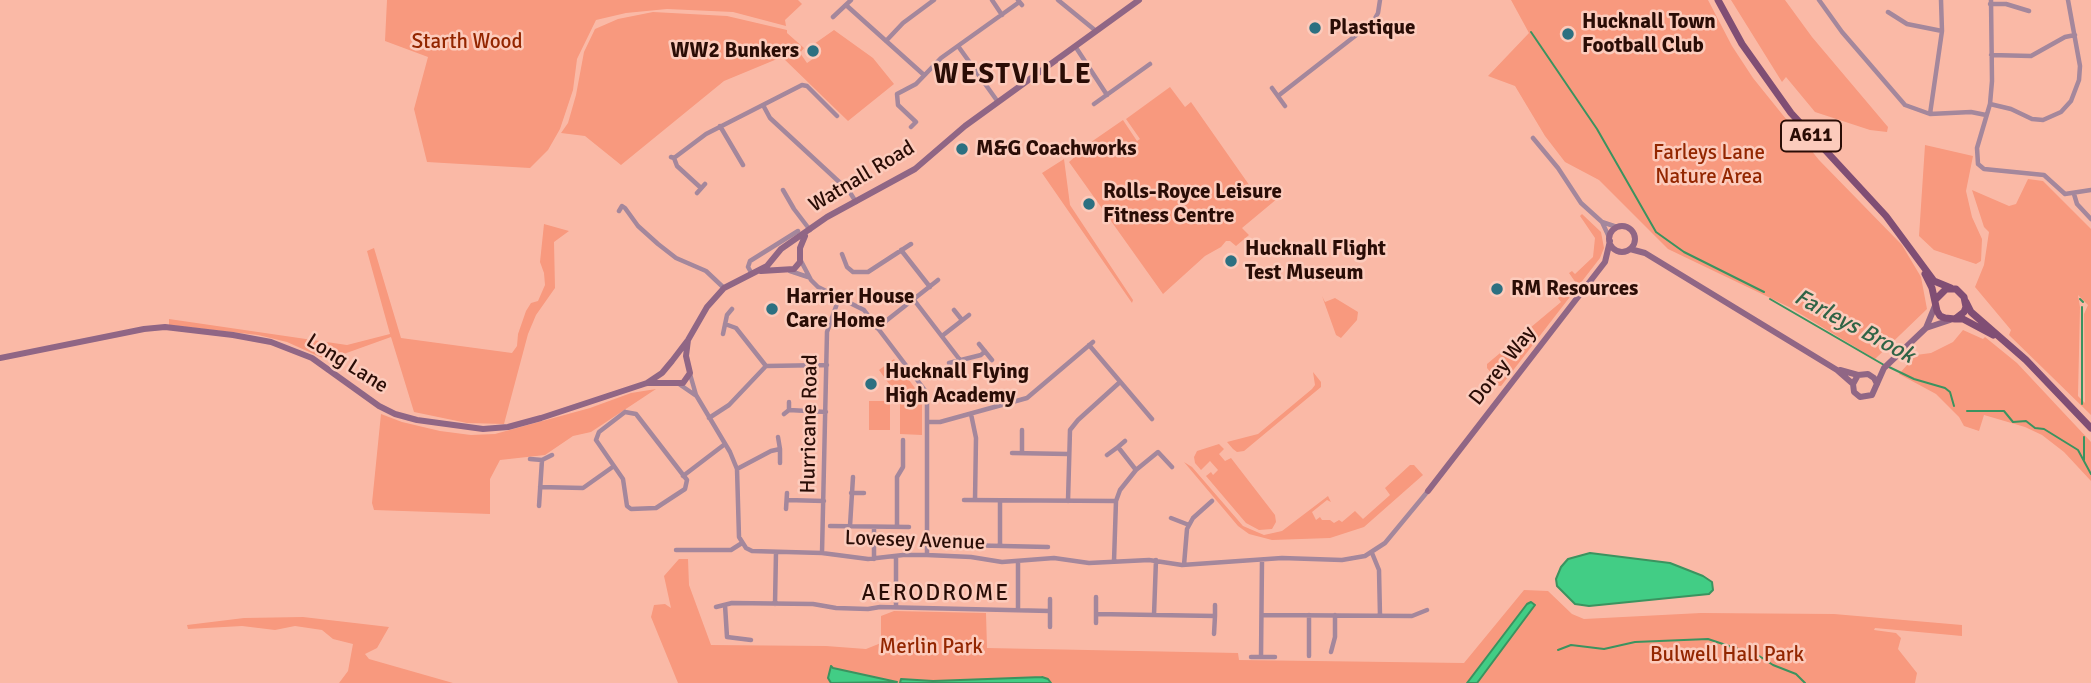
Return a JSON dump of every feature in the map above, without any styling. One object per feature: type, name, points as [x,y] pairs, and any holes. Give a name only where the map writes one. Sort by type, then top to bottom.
[{"type":"main road","name":"Watnall Road","points":[[648,383],[670,364],[707,307],[724,288],[755,272],[827,218],[915,169],[965,126],[1139,0]]},
{"type":"main road","name":"A611","points":[[1718,0],[1742,44],[1791,113],[1886,216],[1934,281],[1961,292],[1971,312],[2026,360],[2091,428]]},
{"type":"main road","points":[[1634,234],[1635,242],[1630,249],[1622,252],[1614,248],[1610,239],[1617,227],[1625,226],[1634,234],[1645,253]]},
{"type":"main road","name":"Watnall Road","points":[[755,272],[788,271],[798,266],[805,232]]},
{"type":"main road","name":"Dorey Way","points":[[1605,262],[1610,239]]},
{"type":"main road","points":[[785,247],[794,248],[800,256]]},
{"type":"main road","points":[[1630,249],[1645,253],[1837,370],[1853,384],[1857,395],[1865,398],[1872,395],[1884,368],[1891,361],[1926,328],[1964,312],[1966,302]]},
{"type":"main road","name":"Dorey Way","points":[[1429,491],[1605,262],[1622,252]]},
{"type":"main road","points":[[776,256],[777,264],[788,271]]},
{"type":"main road","name":"A611","points":[[1919,261],[1940,316],[1963,319],[1997,337]]},
{"type":"main road","points":[[1926,328],[1941,292],[1951,288]]},
{"type":"main road","name":"Long Lane","points":[[0,358],[144,329],[165,327],[222,333],[271,342],[312,358],[379,406],[395,414],[428,422],[483,429],[508,427],[541,418],[630,388]]},
{"type":"main road","points":[[688,340],[686,356],[689,370],[686,381],[677,384],[666,375],[670,364],[682,360],[689,370]]},
{"type":"main road","points":[[1837,370],[1858,375],[1884,368]]},
{"type":"main road","points":[[1868,374],[1877,384]]},
{"type":"main road","points":[[1853,384],[1858,375]]},
{"type":"main road","name":"Watnall Road","points":[[630,388],[648,383],[677,384]]},
{"type":"street","points":[[833,17],[851,0]]},
{"type":"street","points":[[886,41],[903,23],[934,0]]},
{"type":"street","points":[[992,0],[1002,15]]},
{"type":"street","points":[[1058,0],[1096,31]]},
{"type":"street","points":[[1278,96],[1373,22],[1380,0]]},
{"type":"street","points":[[1819,0],[1905,105],[1930,114],[1971,112],[1987,115]]},
{"type":"street","points":[[1930,114],[1942,31],[1941,0]]},
{"type":"street","points":[[1990,104],[2011,109],[2032,119],[2043,120],[2061,112],[2071,101],[2079,80],[2080,66],[2068,0]]},
{"type":"street","points":[[2029,10],[1991,2],[1992,81],[1990,104],[1977,148],[1978,164],[1984,169],[2043,175],[2065,194],[2091,190]]},
{"type":"street","points":[[911,127],[918,124],[898,105],[897,94],[908,90],[941,58],[1019,3]]},
{"type":"street","points":[[846,5],[924,75]]},
{"type":"street","points":[[1888,12],[1907,24],[1942,31]]},
{"type":"street","points":[[1991,55],[2031,56],[2065,37],[2076,35]]},
{"type":"street","points":[[958,46],[998,102]]},
{"type":"street","points":[[1075,46],[1107,95]]},
{"type":"street","points":[[1094,104],[1150,64]]},
{"type":"street","points":[[701,188],[677,166],[673,158],[706,134],[802,85],[807,86],[837,116]]},
{"type":"street","points":[[1272,88],[1285,106]]},
{"type":"street","points":[[763,105],[770,118],[849,191],[856,202]]},
{"type":"street","points":[[720,127],[743,165]]},
{"type":"street","points":[[1533,138],[1558,168],[1581,203],[1602,222],[1610,239]]},
{"type":"street","points":[[783,190],[805,232]]},
{"type":"street","points":[[2074,194],[2077,204],[2091,219]]},
{"type":"street","points":[[619,211],[622,206],[628,210],[638,226],[668,252],[706,271],[724,288]]},
{"type":"street","points":[[1602,222],[1617,227]]},
{"type":"street","name":"Watnall Road","points":[[755,272],[748,267],[750,261],[805,232]]},
{"type":"street","points":[[842,254],[847,267],[853,272],[861,273],[874,270],[911,244]]},
{"type":"street","points":[[668,252],[673,246]]},
{"type":"street","points":[[901,250],[930,287]]},
{"type":"street","points":[[800,256],[811,280]]},
{"type":"street","points":[[788,271],[811,280],[826,292],[860,306],[927,393],[927,555]]},
{"type":"street","points":[[877,328],[938,280]]},
{"type":"street","name":"Hurricane Road","points":[[822,553],[827,332],[839,298]]},
{"type":"street","points":[[914,299],[960,360]]},
{"type":"street","points":[[723,334],[727,315],[732,309]]},
{"type":"street","points":[[954,310],[962,320]]},
{"type":"street","points":[[942,336],[969,315]]},
{"type":"street","points":[[725,324],[736,328],[766,366]]},
{"type":"street","points":[[928,422],[940,422],[1027,398],[1091,343],[1152,419]]},
{"type":"street","points":[[979,344],[992,360]]},
{"type":"street","points":[[949,363],[985,351]]},
{"type":"street","points":[[709,418],[729,405],[766,366],[827,365]]},
{"type":"street","points":[[676,550],[731,550],[742,543],[739,531],[740,491],[737,469],[696,396],[689,370]]},
{"type":"street","points":[[1068,501],[1069,437],[1073,425],[1121,382]]},
{"type":"street","points":[[677,384],[696,396]]},
{"type":"street","points":[[789,402],[786,412],[825,412]]},
{"type":"street","points":[[625,412],[632,412],[687,480],[685,489],[663,505],[649,509],[631,509],[625,501],[623,479],[614,466],[598,445],[597,436],[625,412]]},
{"type":"street","points":[[971,414],[976,438],[975,500]]},
{"type":"street","points":[[1022,430],[1022,453]]},
{"type":"street","points":[[778,436],[780,463]]},
{"type":"street","points":[[897,527],[897,477],[903,467],[903,440]]},
{"type":"street","points":[[1107,455],[1125,442]]},
{"type":"street","points":[[683,475],[725,444]]},
{"type":"street","points":[[1118,447],[1136,470]]},
{"type":"street","points":[[737,469],[780,449]]},
{"type":"street","points":[[1114,561],[1116,501],[1120,490],[1136,470],[1158,452],[1172,467]]},
{"type":"street","points":[[1012,453],[1068,454]]},
{"type":"street","points":[[530,459],[542,460],[552,455]]},
{"type":"street","points":[[539,506],[542,460]]},
{"type":"street","points":[[540,487],[583,488],[614,466]]},
{"type":"street","points":[[850,526],[853,477]]},
{"type":"street","points":[[1380,616],[1380,569],[1372,552],[1391,537],[1429,491]]},
{"type":"street","points":[[786,509],[787,493]]},
{"type":"street","points":[[851,493],[864,493]]},
{"type":"street","points":[[787,500],[824,502]]},
{"type":"street","points":[[964,500],[1116,501]]},
{"type":"street","points":[[1000,500],[1000,546]]},
{"type":"street","points":[[1184,565],[1185,540],[1189,525],[1212,501]]},
{"type":"street","points":[[1171,518],[1189,525]]},
{"type":"street","points":[[830,526],[909,527]]},
{"type":"street","points":[[874,527],[874,559]]},
{"type":"street","name":"Lovesey Avenue","points":[[742,543],[752,551],[822,553],[874,559],[927,555],[1018,561],[1054,558],[1089,563],[1156,560],[1184,565],[1282,558],[1342,559],[1372,552]]},
{"type":"street","points":[[958,545],[1048,547]]},
{"type":"street","points":[[685,550],[685,558]]},
{"type":"street","points":[[775,604],[776,552]]},
{"type":"street","points":[[896,556],[896,607]]},
{"type":"street","points":[[1154,615],[1156,560]]},
{"type":"street","points":[[1018,561],[1018,610]]},
{"type":"street","points":[[1261,657],[1262,561]]},
{"type":"street","points":[[1096,597],[1096,623]]},
{"type":"street","points":[[1050,627],[1051,599]]},
{"type":"street","points":[[716,607],[775,604],[868,609],[896,607],[1050,611]]},
{"type":"street","points":[[725,605],[727,637],[751,640]]},
{"type":"street","points":[[1214,634],[1215,605]]},
{"type":"street","points":[[1262,615],[1412,616],[1427,610]]},
{"type":"street","points":[[1096,614],[1215,616]]},
{"type":"street","points":[[1309,615],[1309,656]]},
{"type":"street","points":[[1331,652],[1335,637],[1335,615]]},
{"type":"street","points":[[1251,657],[1275,657]]},
{"type":"green space","name":"Starth Wood","points":[[387,0],[798,0],[802,4],[785,20],[786,26],[733,12],[667,9],[626,13],[596,20],[577,59],[573,90],[560,129],[548,150],[530,168],[427,162],[414,109],[428,57],[385,41]]},
{"type":"green space","name":"Farleys Lane Nature Area","points":[[1511,0],[1708,0],[1732,46],[1753,78],[1819,160],[1902,245],[1921,277],[1927,309],[1875,359],[1789,307],[1668,249],[1599,180],[1565,162],[1545,136],[1515,86],[1488,76],[1529,33]]},
{"type":"green space","points":[[1731,0],[1785,0],[1812,37],[1888,127],[1887,132],[1870,130],[1815,112],[1786,77],[1782,82]]},
{"type":"green space","points":[[653,12],[727,16],[787,30],[804,48],[800,53],[807,63],[820,54],[814,44],[834,30],[873,58],[894,84],[848,121],[782,57],[724,81],[621,165],[585,136],[561,133],[568,123],[584,52],[595,29],[618,19]]},
{"type":"green space","points":[[1170,87],[1185,107],[1191,102],[1259,199],[1281,186],[1284,193],[1242,228],[1249,235],[1236,246],[1226,241],[1163,294],[1069,162],[1123,120],[1137,141],[1140,139],[1126,119]]},
{"type":"green space","points":[[1925,145],[1973,156],[1966,191],[1972,217],[1982,239],[1981,261],[1976,264],[1934,250],[1919,236]]},
{"type":"green space","points":[[1064,159],[1070,205],[1133,300],[1132,303],[1042,173]]},
{"type":"green space","points":[[2028,179],[2043,181],[2091,229],[2091,415],[2009,335],[2011,330],[1975,287],[1984,265],[1989,232],[1984,227],[1972,190],[2009,206],[2016,204]],"holes":[[[2078,295],[2088,305],[2084,314],[2085,403],[2078,396]]]},
{"type":"green space","points":[[1582,214],[1601,232],[1604,248],[1600,258],[1501,386],[1494,385],[1489,377],[1492,374],[1487,364],[1561,302],[1558,298],[1576,283],[1569,273],[1572,271],[1575,274],[1593,257],[1595,238],[1580,216]]},
{"type":"green space","points":[[544,224],[569,231],[554,242],[555,288],[536,315],[528,334],[504,424],[467,423],[414,412],[391,337],[327,360],[287,342],[258,335],[169,325],[169,319],[347,345],[390,334],[367,251],[374,248],[401,338],[512,353],[517,346],[526,311],[531,303],[538,301],[545,285],[540,262]]},
{"type":"green space","points":[[1322,296],[1325,302],[1335,298],[1358,312],[1357,320],[1341,338],[1336,335]]},
{"type":"green space","points":[[1963,330],[1983,339],[1985,337],[2017,363],[2091,442],[2091,481],[2064,452],[2042,435],[1984,415],[1979,431],[1964,426],[1959,417],[1936,394],[1899,374],[1916,355],[1931,353],[1953,342]]},
{"type":"green space","points":[[894,359],[922,398],[922,435],[900,434],[900,399],[879,370]]},
{"type":"green space","points":[[1313,372],[1321,382],[1321,387],[1244,451],[1237,452],[1233,449],[1227,442],[1258,434],[1312,389],[1315,385]]},
{"type":"green space","points":[[656,389],[591,432],[573,436],[545,455],[500,460],[490,479],[490,514],[374,510],[372,503],[381,414],[440,431],[471,435],[495,434],[590,408],[631,393]]},
{"type":"green space","points":[[869,401],[890,401],[890,430],[869,430]]},
{"type":"green space","points":[[1219,444],[1224,449],[1219,454],[1225,461],[1231,458],[1275,515],[1276,522],[1272,529],[1259,530],[1246,523],[1206,476],[1211,472],[1213,475],[1218,470],[1210,461],[1201,470],[1195,463],[1197,451]]},
{"type":"green space","points":[[1184,462],[1192,467],[1243,526],[1264,535],[1282,531],[1328,496],[1331,502],[1327,500],[1312,512],[1316,520],[1320,517],[1334,523],[1339,520],[1342,522],[1355,511],[1363,519],[1390,495],[1385,488],[1410,465],[1414,465],[1423,475],[1364,527],[1330,538],[1272,540],[1249,534],[1238,526]]},
{"type":"green space","points":[[679,559],[688,559],[689,585],[711,645],[866,649],[881,643],[881,616],[894,611],[986,613],[987,648],[1238,653],[1239,660],[1464,663],[1524,590],[1548,591],[1572,614],[1584,619],[1701,613],[1834,614],[1962,625],[1962,636],[1875,628],[1874,630],[1896,633],[1901,638],[1898,649],[1917,673],[1915,683],[678,683],[651,617],[654,605],[665,604],[671,608],[664,576]]},
{"type":"green space","points":[[303,617],[389,627],[377,648],[365,654],[369,659],[453,683],[339,683],[348,671],[353,644],[333,639],[322,630],[295,626],[275,630],[242,626],[188,629],[187,625],[244,618]]},
{"type":"shaded area","points":[[1590,553],[1670,563],[1703,576],[1712,582],[1713,590],[1709,594],[1589,606],[1575,604],[1557,586],[1556,579],[1568,559]]},
{"type":"shaded area","points":[[1531,602],[1535,605],[1477,683],[1467,683],[1527,604]]},
{"type":"shaded area","points":[[831,666],[897,682],[831,683],[828,678]]},
{"type":"shaded area","points":[[1042,677],[1051,683],[900,683],[901,679],[933,681]]},
{"type":"waterway","name":"Farleys Brook","points":[[1531,32],[1597,129],[1656,232],[1684,252],[1764,292]]},
{"type":"waterway","name":"Farleys Brook","points":[[1770,299],[1884,365]]},
{"type":"waterway","points":[[2080,299],[2083,302]]},
{"type":"waterway","points":[[2082,307],[2082,404]]},
{"type":"waterway","name":"Farleys Brook","points":[[1889,367],[1914,379],[1945,388],[1950,392],[1954,406]]},
{"type":"waterway","name":"Farleys Brook","points":[[1967,411],[2004,411],[2013,422],[2026,421],[2035,428],[2044,429],[2078,450],[2091,474]]},
{"type":"waterway","points":[[2084,437],[2084,460]]},
{"type":"waterway","points":[[1558,650],[1571,645],[1604,649],[1635,642],[1708,639],[1741,650],[1750,650],[1773,665],[1796,674],[1805,683]]},
{"type":"place","name":"Plastique","points":[[1315,28]]},
{"type":"place","name":"Hucknall Town Football Club","points":[[1568,34]]},
{"type":"place","name":"WW2 Bunkers","points":[[813,51]]},
{"type":"place","name":"M&G Coachworks","points":[[962,149]]},
{"type":"place","name":"Rolls-Royce Leisure Fitness Centre","points":[[1089,204]]},
{"type":"place","name":"Hucknall Flight Test Museum","points":[[1231,261]]},
{"type":"place","name":"RM Resources","points":[[1497,289]]},
{"type":"place","name":"Harrier House Care Home","points":[[772,309]]},
{"type":"place","name":"Hucknall Flying High Academy","points":[[871,384]]},
{"type":"district","name":"WESTVILLE","points":[[1013,76]]},
{"type":"district","name":"AERODROME","points":[[936,594]]},
{"type":"park label","name":"Merlin Park","points":[[931,647]]},
{"type":"park label","name":"Bulwell Hall Park","points":[[1727,655]]}]
